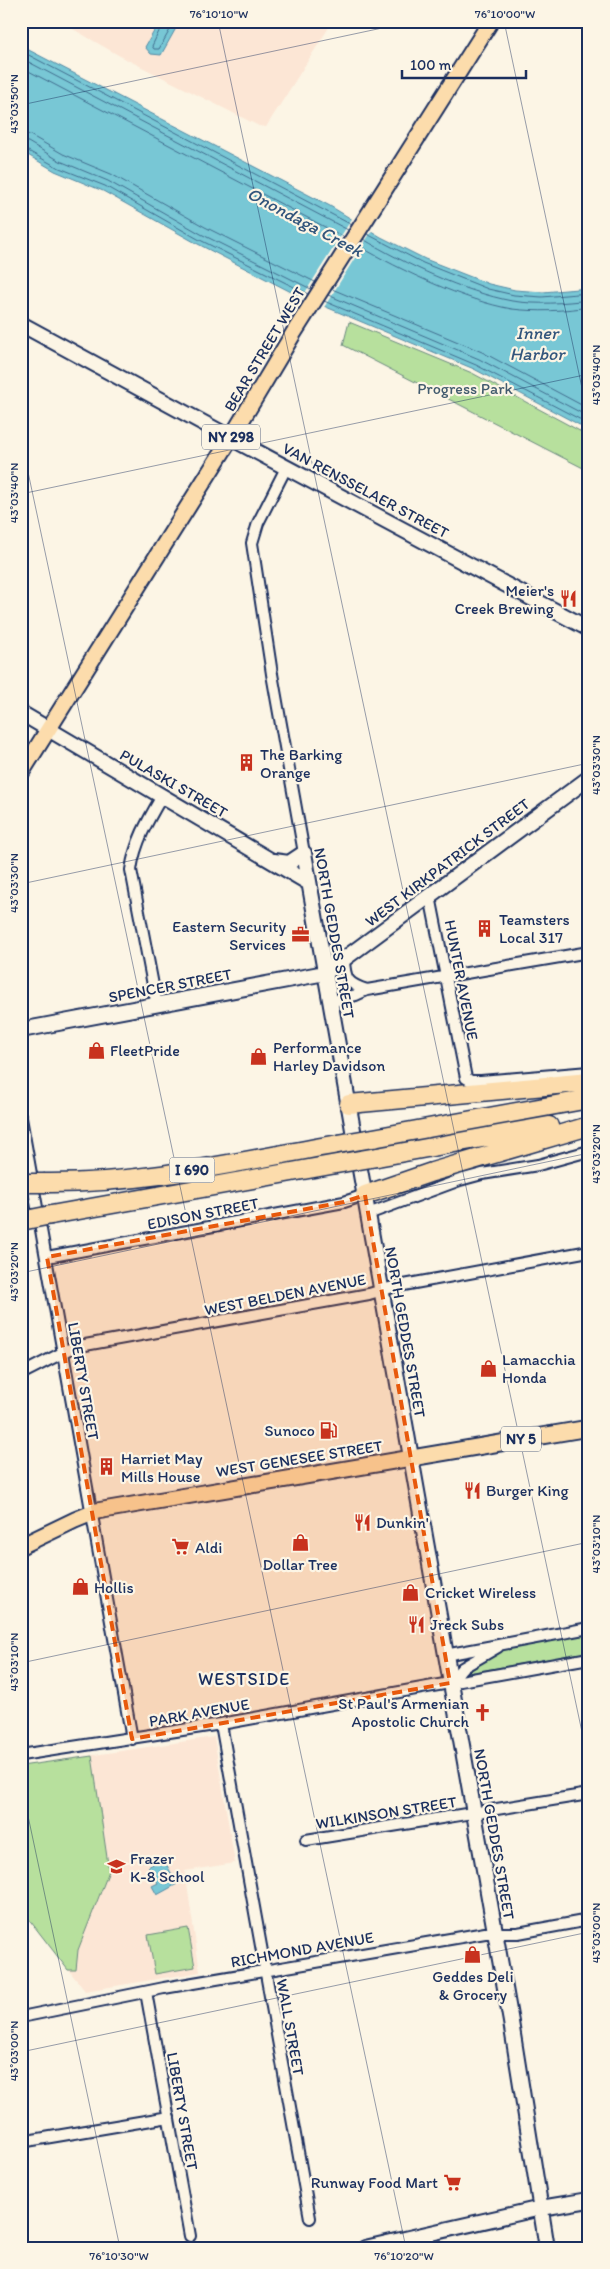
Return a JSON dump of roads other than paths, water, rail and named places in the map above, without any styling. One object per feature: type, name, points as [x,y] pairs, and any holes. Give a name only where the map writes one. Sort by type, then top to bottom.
[{"type":"highway","points":[[349,1104],[589,1082]]},
{"type":"highway","name":"I 690","points":[[21,1183],[83,1183],[157,1176],[589,1099]]},
{"type":"highway","name":"I 690","points":[[24,1220],[589,1119]]},
{"type":"highway","points":[[365,1195],[450,1166],[589,1126]]},
{"type":"main road","name":"BEAR STREET WEST","points":[[21,773],[231,438],[293,334],[491,21]]},
{"type":"main road","name":"VAN RENSSELAER STREET","points":[[21,324],[589,629]]},
{"type":"main road","name":"PULASKI STREET","points":[[21,713],[309,883]]},
{"type":"main road","name":"WEST KIRKPATRICK STREET","points":[[325,973],[589,778]]},
{"type":"main road","points":[[274,861],[288,863],[304,853]]},
{"type":"main road","name":"NORTH GEDDES STREET","points":[[304,853],[450,1684],[496,1934],[547,2248]]},
{"type":"main road","name":"SPENCER STREET","points":[[21,1030],[325,973]]},
{"type":"main road","name":"WEST GENESEE STREET","points":[[21,1546],[92,1513],[141,1502],[589,1428]]},
{"type":"main road","points":[[365,2248],[541,2208],[589,2200]]},
{"type":"street","name":"NORTH GEDDES STREET","points":[[286,468],[258,523],[252,549],[304,853]]},
{"type":"street","points":[[157,1006],[131,870],[133,855],[140,835],[162,796]]},
{"type":"street","name":"HUNTER AVENUE","points":[[430,896],[466,1078],[471,1081],[589,1072]]},
{"type":"street","points":[[330,1002],[367,990],[589,952]]},
{"type":"street","points":[[344,960],[347,979],[354,986],[367,990]]},
{"type":"street","name":"LIBERTY STREET","points":[[21,1118],[132,1739]]},
{"type":"street","points":[[368,1214],[460,1180],[482,1174],[538,1165],[589,1151]]},
{"type":"street","name":"EDISON STREET","points":[[46,1258],[344,1202],[365,1195]]},
{"type":"street","name":"WEST BELDEN AVENUE","points":[[21,1374],[74,1347],[92,1343],[178,1330],[589,1251]]},
{"type":"street","points":[[445,1655],[589,1628]]},
{"type":"street","points":[[450,1684],[462,1668],[503,1644]]},
{"type":"street","name":"PARK AVENUE","points":[[21,1755],[220,1724],[589,1658]]},
{"type":"street","name":"WALL STREET","points":[[220,1724],[310,2218]]},
{"type":"street","name":"WILKINSON STREET","points":[[306,1840],[589,1794]]},
{"type":"street","name":"RICHMOND AVENUE","points":[[21,2017],[266,1970],[485,1933],[518,1933],[589,1920]]},
{"type":"street","name":"LIBERTY STREET","points":[[146,1992],[190,2236]]},
{"type":"street","points":[[21,2142],[169,2117]]},
{"type":"water","points":[[160,21],[180,21],[161,55],[151,54],[145,47]]},
{"type":"water","points":[[21,46],[330,206],[381,237],[425,259],[489,284],[515,290],[543,292],[589,288],[589,430],[474,369],[295,294],[196,243],[103,191],[55,171],[21,151]]},
{"type":"water","points":[[163,1858],[177,1884],[157,1895],[152,1886],[158,1883],[148,1867]]},
{"type":"railway","points":[[21,2241],[35,2248]]},
{"type":"place","name":"Meier's Creek Brewing","points":[[568,599]]},
{"type":"place","name":"The Barking Orange","points":[[246,763]]},
{"type":"place","name":"Teamsters Local 317","points":[[485,928]]},
{"type":"place","name":"Eastern Security Services","points":[[300,935]]},
{"type":"place","name":"FleetPride","points":[[96,1050]]},
{"type":"place","name":"Performance Harley Davidson","points":[[259,1056]]},
{"type":"place","name":"Lamacchia Honda","points":[[488,1368]]},
{"type":"place","name":"Sunoco","points":[[329,1430]]},
{"type":"place","name":"Harriet May Mills House","points":[[107,1467]]},
{"type":"place","name":"Burger King","points":[[472,1490]]},
{"type":"place","name":"Dunkin'","points":[[362,1522]]},
{"type":"place","name":"Dollar Tree","points":[[300,1542]]},
{"type":"place","name":"Aldi","points":[[181,1547]]},
{"type":"place","name":"Hollis","points":[[80,1587]]},
{"type":"place","name":"Cricket Wireless","points":[[411,1592]]},
{"type":"place","name":"Jreck Subs","points":[[416,1624]]},
{"type":"place","name":"St Paul's Armenian Apostolic Church","points":[[483,1712]]},
{"type":"place","name":"Frazer K-8 School","points":[[116,1867]]},
{"type":"place","name":"Geddes Deli & Grocery","points":[[473,1955]]},
{"type":"place","name":"Runway Food Mart","points":[[452,2182]]},
{"type":"district","name":"WESTSIDE","points":[[244,1679]]},
{"type":"water label","name":"Onondaga Creek","points":[[305,222]]},
{"type":"water label","name":"Inner Harbor","points":[[537,343]]},
{"type":"park label","name":"Progress Park","points":[[465,388]]}]
